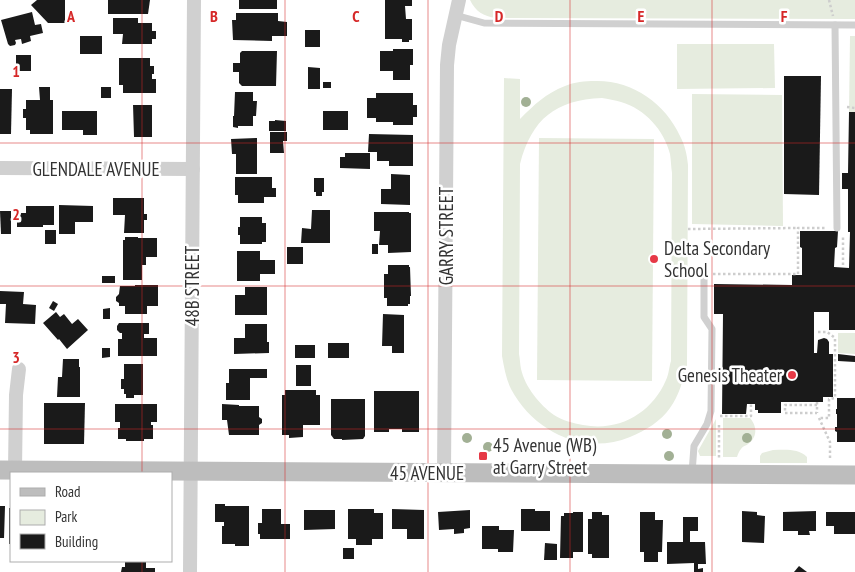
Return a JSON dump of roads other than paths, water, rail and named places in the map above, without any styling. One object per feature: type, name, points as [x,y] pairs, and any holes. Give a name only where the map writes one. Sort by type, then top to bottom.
[{"type":"street","name":"48B STREET","points":[[190,572],[194,0]]},
{"type":"street","name":"GARRY STREET","points":[[444,473],[447,65],[449,45],[459,0]]},
{"type":"street","name":"GLENDALE AVENUE","points":[[0,168],[193,169]]},
{"type":"street","points":[[8,470],[19,368]]},
{"type":"street","name":"45 AVENUE","points":[[8,470],[855,475]]},
{"type":"lane","points":[[455,14],[484,23],[855,25]]},
{"type":"lane","points":[[835,25],[837,228]]},
{"type":"lane","points":[[692,474],[694,446],[707,424],[711,411],[712,329],[704,317],[708,276]]},
{"type":"place","name":"Delta Secondary School","points":[[654,259]]},
{"type":"place","name":"Genesis Theater","points":[[792,375]]},
{"type":"place","name":"45 Avenue (WB) at Garry Street","points":[[483,456]]}]
